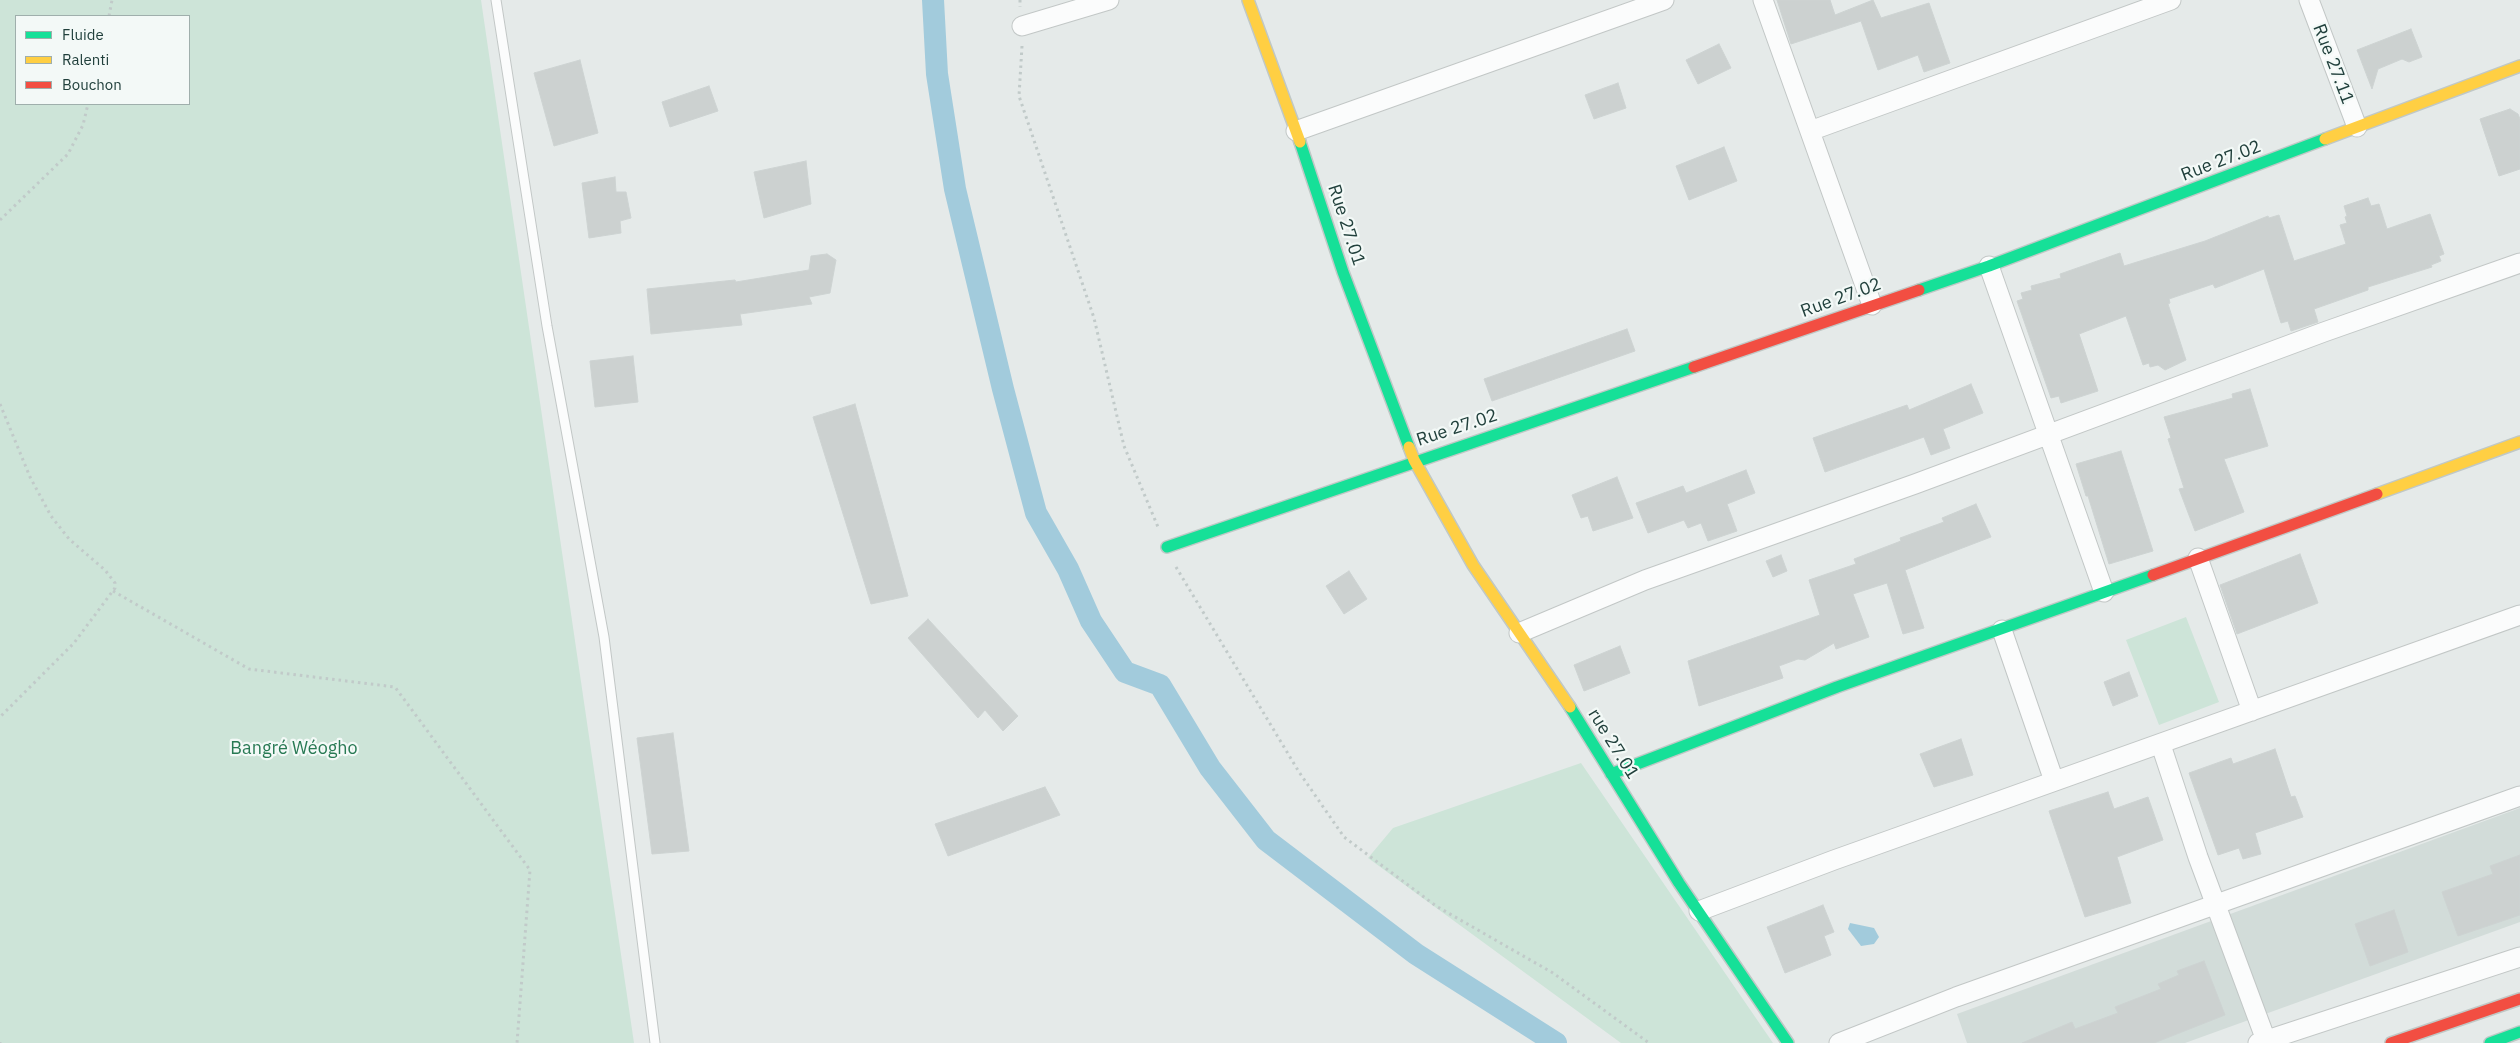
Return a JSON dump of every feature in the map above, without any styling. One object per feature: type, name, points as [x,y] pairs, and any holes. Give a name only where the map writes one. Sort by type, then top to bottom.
[{"type":"main road","name":"Rue 27.01","points":[[1248,0],[1296,131],[1343,272],[1414,460]]},
{"type":"main road","name":"Rue 27.02","points":[[1167,547],[1414,460],[1744,352],[1872,305],[1989,266],[2520,66]]},
{"type":"main road","points":[[1611,774],[1828,690],[2002,630],[2520,442]]},
{"type":"main road","name":"rue 27.01","points":[[1414,460],[1464,550],[1588,735],[1699,911],[1788,1043]]},
{"type":"main road","points":[[2392,1043],[2520,999]]},
{"type":"main road","points":[[2490,1043],[2520,1032]]},
{"type":"street","points":[[1022,26],[1108,0]]},
{"type":"street","points":[[1296,131],[1664,0]]},
{"type":"street","points":[[1763,0],[1872,305]]},
{"type":"street","points":[[1810,131],[2171,0]]},
{"type":"street","name":"Rue 27.11","points":[[2309,0],[2357,127]]},
{"type":"street","points":[[1519,633],[1645,580],[2048,435],[2324,332],[2520,263]]},
{"type":"street","points":[[1989,266],[2104,592]]},
{"type":"street","points":[[2198,558],[2252,711]]},
{"type":"street","points":[[1699,911],[2520,614]]},
{"type":"street","points":[[2002,630],[2054,781]]},
{"type":"street","points":[[2161,745],[2264,1042],[2520,957]]},
{"type":"street","points":[[1839,1043],[1956,997],[2520,796]]},
{"type":"lane","points":[[496,0],[547,326],[604,637],[655,1043]]},
{"type":"path","points":[[109,15],[112,0]]},
{"type":"path","points":[[1020,0],[1022,26],[1019,96],[1094,318],[1124,446],[1177,570],[1289,755],[1344,837],[1436,906],[1554,973],[1649,1043]]},
{"type":"path","points":[[0,220],[68,154],[83,125],[88,105]]},
{"type":"path","points":[[0,404],[30,477],[51,516],[69,539],[111,577],[114,583],[113,591],[74,643],[0,717]]},
{"type":"path","points":[[113,591],[249,669],[396,687],[530,870],[517,1043]]},
{"type":"shaded area","points":[[2520,808],[2520,922],[2185,1043],[1967,1043],[1957,1014]]},
{"type":"green space","name":"Bangré Wéogho","points":[[0,0],[481,0],[634,1043],[0,1043]]},
{"type":"green space","points":[[2186,617],[2219,702],[2159,725],[2126,640]]},
{"type":"green space","points":[[1581,763],[1773,1043],[1621,1043],[1368,858],[1393,828]]},
{"type":"water","points":[[1850,923],[1874,928],[1879,937],[1874,944],[1861,946],[1848,929]]},
{"type":"building","points":[[1777,0],[1830,0],[1835,15],[1873,0],[1881,18],[1929,3],[1950,63],[1924,72],[1918,55],[1878,70],[1861,21],[1791,44]]},
{"type":"building","points":[[2411,29],[2422,57],[2409,62],[2402,59],[2378,69],[2372,89],[2357,50]]},
{"type":"building","points":[[1719,44],[1731,68],[1698,84],[1686,60]]},
{"type":"building","points":[[580,60],[598,133],[554,146],[534,73]]},
{"type":"building","points":[[1618,83],[1626,108],[1594,119],[1585,95]]},
{"type":"building","points":[[709,86],[718,111],[670,127],[662,102]]},
{"type":"building","points":[[2510,109],[2518,114],[2520,119],[2520,169],[2499,176],[2480,119]]},
{"type":"building","points":[[1724,147],[1737,181],[1689,200],[1676,166]]},
{"type":"building","points":[[806,161],[811,204],[764,218],[754,172]]},
{"type":"building","points":[[615,177],[616,192],[626,192],[631,218],[620,221],[621,233],[589,238],[582,183]]},
{"type":"building","points":[[2368,198],[2371,206],[2379,204],[2387,229],[2430,214],[2444,254],[2439,256],[2441,261],[2431,265],[2432,267],[2368,287],[2368,290],[2314,309],[2318,322],[2291,331],[2288,321],[2281,323],[2264,269],[2215,288],[2213,284],[2169,299],[2170,303],[2168,304],[2186,360],[2165,370],[2158,365],[2150,367],[2149,363],[2143,365],[2126,316],[2079,334],[2098,391],[2061,403],[2059,396],[2051,398],[2017,301],[2023,299],[2021,293],[2032,290],[2031,286],[2061,278],[2060,274],[2120,253],[2124,266],[2205,241],[2268,216],[2269,218],[2279,215],[2294,261],[2346,244],[2340,225],[2347,223],[2344,206]]},
{"type":"building","points":[[827,254],[836,260],[830,293],[809,297],[812,304],[740,314],[742,325],[651,334],[647,289],[735,280],[736,282],[809,270],[811,256]]},
{"type":"building","points":[[1627,329],[1635,351],[1492,401],[1484,379]]},
{"type":"building","points":[[633,356],[638,402],[595,407],[590,361]]},
{"type":"building","points":[[1971,384],[1983,413],[1943,429],[1950,448],[1931,455],[1924,437],[1825,472],[1813,438],[1907,405],[1909,410]]},
{"type":"building","points":[[2250,389],[2268,446],[2224,459],[2244,512],[2195,531],[2179,489],[2184,488],[2168,439],[2171,438],[2164,417],[2233,398],[2232,394]]},
{"type":"building","points":[[855,404],[908,596],[871,604],[813,417]]},
{"type":"building","points":[[2121,451],[2153,551],[2109,564],[2076,464]]},
{"type":"building","points":[[1746,470],[1755,493],[1727,504],[1737,531],[1708,541],[1701,523],[1688,528],[1684,520],[1648,533],[1636,503],[1683,486],[1686,493]]},
{"type":"building","points":[[1617,477],[1633,518],[1593,531],[1588,516],[1581,518],[1572,495]]},
{"type":"building","points":[[1976,504],[1991,537],[1905,570],[1924,628],[1903,634],[1887,583],[1853,594],[1869,637],[1836,649],[1834,643],[1805,660],[1798,659],[1779,666],[1783,678],[1699,706],[1688,661],[1820,615],[1809,580],[1856,564],[1854,559],[1901,541],[1900,538],[1944,522],[1942,518]]},
{"type":"building","points":[[2300,554],[2318,603],[2237,634],[2220,585]]},
{"type":"building","points":[[1781,555],[1787,571],[1773,577],[1766,561]]},
{"type":"building","points":[[1349,571],[1367,599],[1344,614],[1326,586]]},
{"type":"building","points":[[928,619],[1018,716],[1003,731],[985,710],[978,718],[908,638]]},
{"type":"building","points":[[1620,646],[1630,673],[1584,691],[1574,665]]},
{"type":"building","points":[[2129,672],[2138,696],[2113,706],[2104,682]]},
{"type":"building","points":[[673,733],[689,851],[652,854],[637,738]]},
{"type":"building","points":[[1961,739],[1973,775],[1934,787],[1920,754]]},
{"type":"building","points":[[2275,749],[2291,797],[2295,796],[2303,817],[2255,833],[2261,854],[2243,859],[2239,848],[2218,855],[2189,773],[2231,758],[2233,764]]},
{"type":"building","points":[[1045,787],[1060,815],[948,856],[935,824]]},
{"type":"building","points":[[2108,792],[2114,809],[2148,797],[2163,840],[2117,857],[2131,903],[2085,917],[2049,811]]},
{"type":"building","points":[[2520,855],[2520,915],[2458,936],[2442,892],[2493,874],[2490,866]]},
{"type":"building","points":[[1823,905],[1834,932],[1824,936],[1831,955],[1785,973],[1767,927]]},
{"type":"building","points":[[2394,910],[2408,952],[2370,966],[2355,924]]},
{"type":"building","points":[[2204,961],[2225,1015],[2154,1043],[2022,1043],[2072,1022],[2075,1029],[2118,1013],[2115,1007],[2161,989],[2158,984],[2179,975],[2177,971]]},
{"type":"waterway","points":[[933,0],[937,74],[955,189],[1003,389],[1036,513],[1068,569],[1091,621],[1125,672],[1160,685],[1210,768],[1266,840],[1416,954],[1556,1043]]},
{"type":"traffic: fast","points":[[1919,290],[1989,266],[2325,139]]},
{"type":"traffic: fast","points":[[1300,142],[1343,272],[1409,447]]},
{"type":"traffic: fast","points":[[1167,547],[1694,367]]},
{"type":"traffic: fast","points":[[1611,774],[1837,687],[2153,575]]},
{"type":"traffic: fast","points":[[1570,707],[1679,883],[1788,1043]]},
{"type":"traffic: fast","points":[[2490,1043],[2520,1032]]},
{"type":"traffic: slow","points":[[1248,0],[1300,142]]},
{"type":"traffic: slow","points":[[2325,139],[2520,66]]},
{"type":"traffic: slow","points":[[2377,494],[2520,442]]},
{"type":"traffic: slow","points":[[1409,447],[1414,460],[1473,565],[1570,707]]},
{"type":"traffic: jam","points":[[1694,367],[1919,290]]},
{"type":"traffic: jam","points":[[2153,575],[2377,494]]},
{"type":"traffic: jam","points":[[2391,1043],[2520,999]]}]
